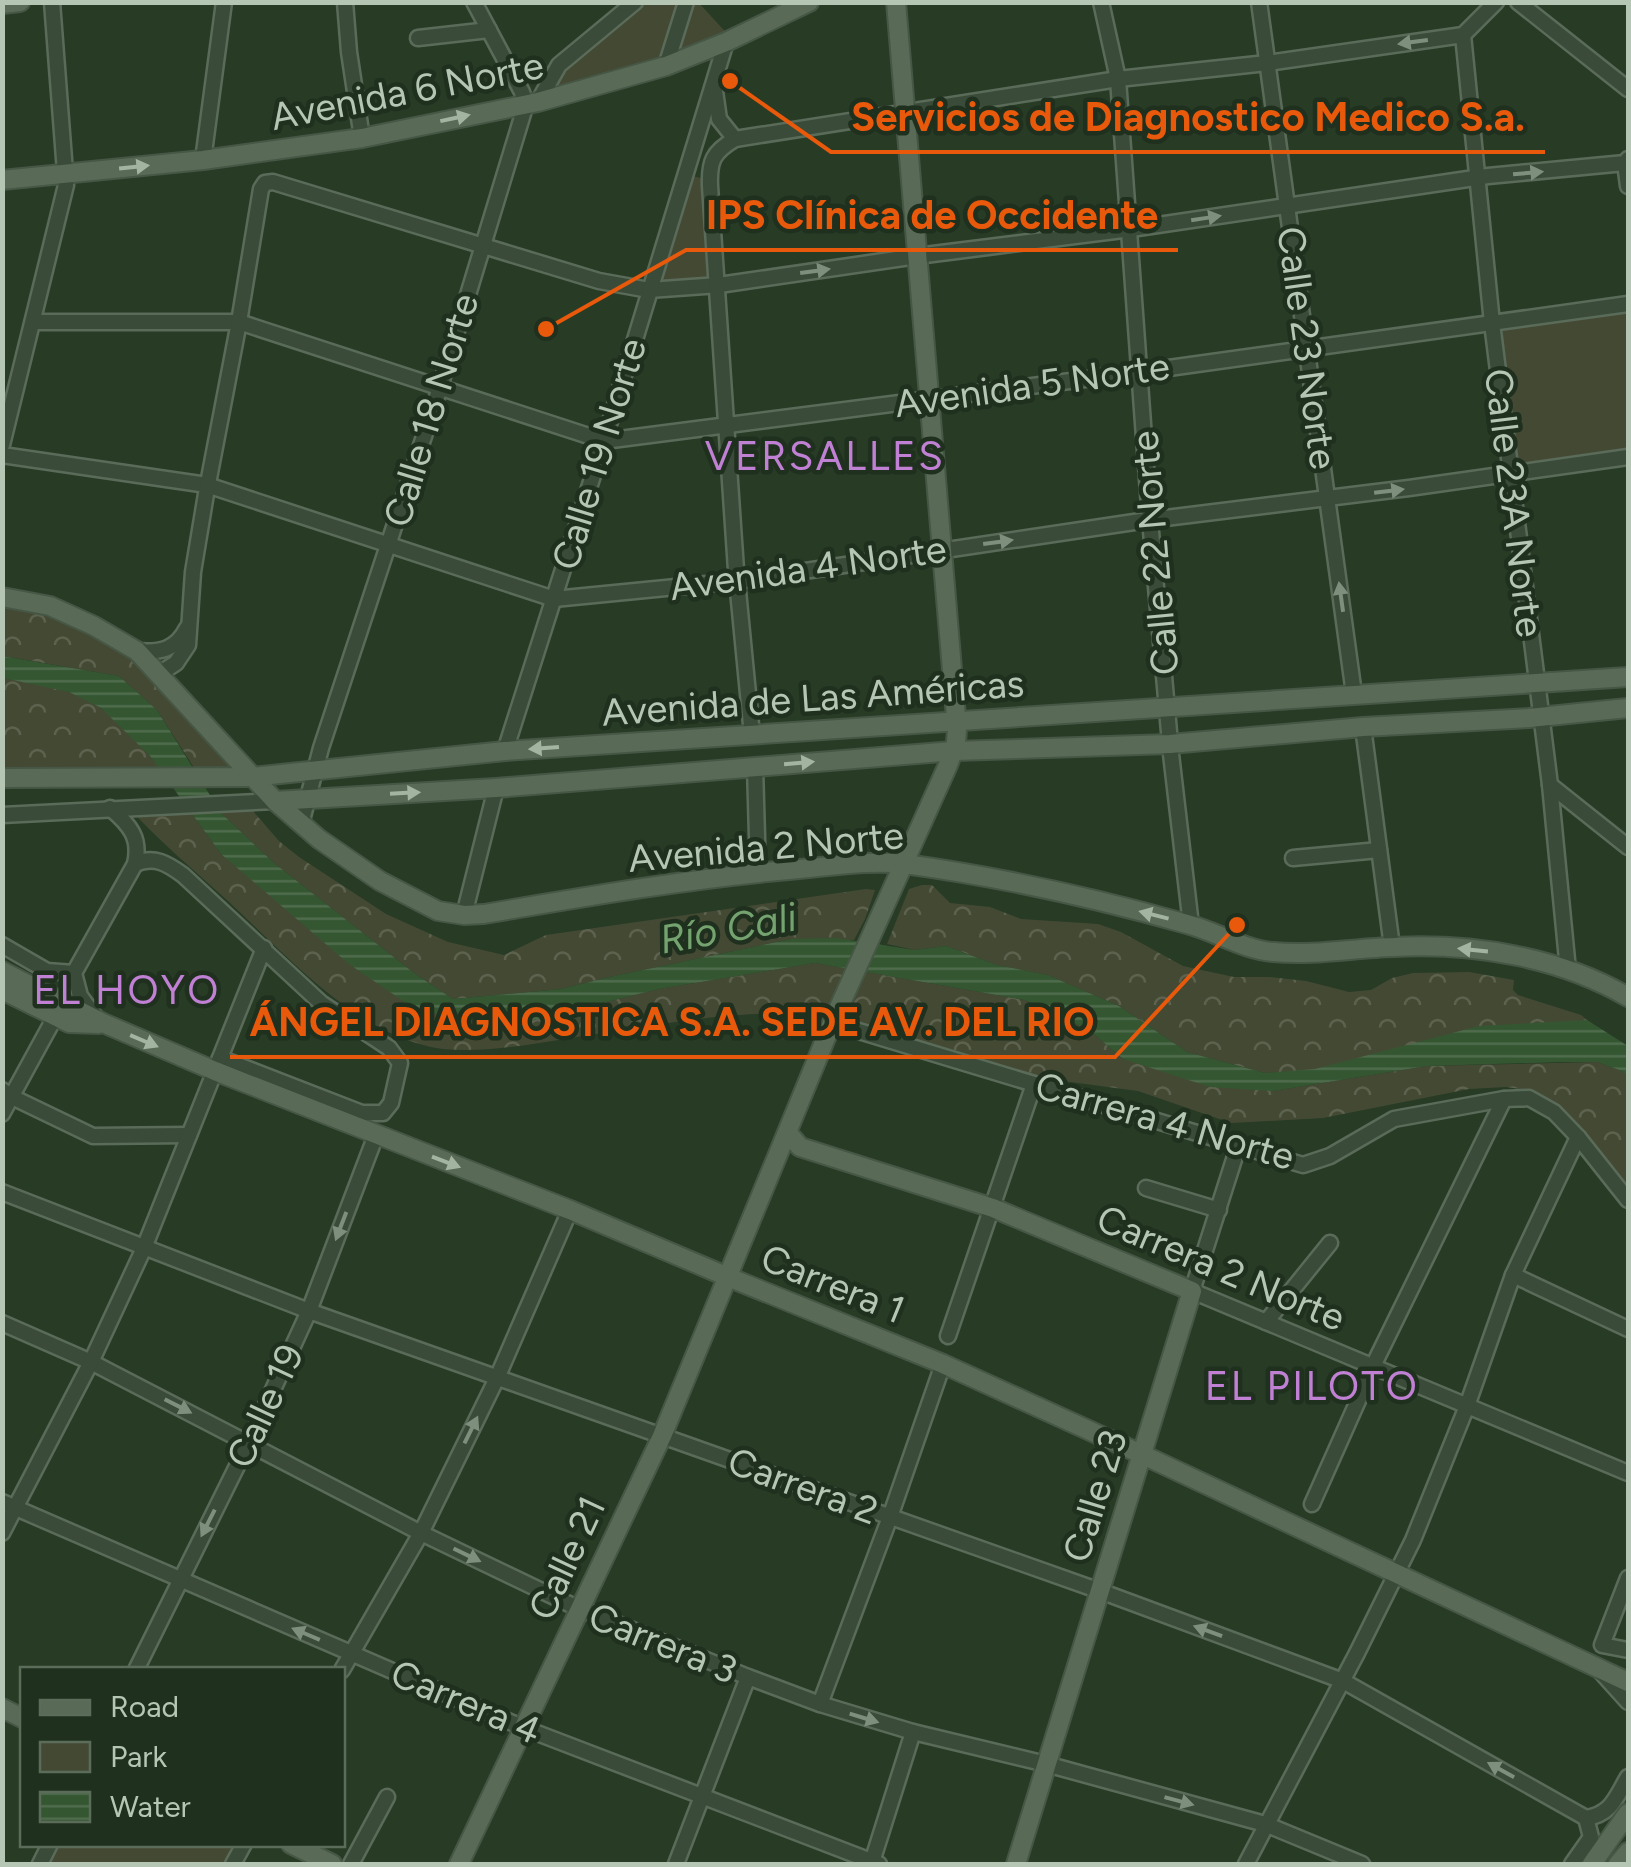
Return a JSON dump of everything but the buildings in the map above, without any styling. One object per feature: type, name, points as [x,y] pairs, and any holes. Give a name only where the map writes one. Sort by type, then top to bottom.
[{"type":"main road","points":[[2,4],[20,2]]},
{"type":"main road","name":"Avenida 6 Norte","points":[[2,180],[203,160],[362,138],[532,103],[666,66],[808,2]]},
{"type":"main road","points":[[896,2],[956,720],[954,751]]},
{"type":"main road","name":"Avenida 2 Norte","points":[[2,597],[50,606],[137,651],[251,777],[300,824],[380,881],[426,906],[464,916],[758,872],[883,862],[1066,892],[1191,925],[1267,952],[1302,954],[1392,947],[1472,949],[1520,956],[1568,970],[1628,996]]},
{"type":"main road","name":"Avenida de Las Américas","points":[[2,778],[251,777],[504,751],[1628,677]]},
{"type":"main road","name":"Avenida de Las Américas","points":[[274,800],[496,788],[954,751],[1170,744],[1628,708]]},
{"type":"main road","name":"Calle 21","points":[[459,1864],[662,1436],[778,1157],[794,1140],[832,1023],[954,751]]},
{"type":"main road","name":"Carrera 1","points":[[2,970],[55,1008],[217,1064],[376,1135],[570,1210],[942,1364],[1628,1682]]},
{"type":"main road","points":[[2,990],[55,1008]]},
{"type":"main road","name":"Carrera 2 Norte","points":[[794,1140],[993,1208],[1192,1291]]},
{"type":"main road","name":"Calle 23","points":[[1016,1864],[1192,1291]]},
{"type":"main road","points":[[1592,1864],[1628,1814]]},
{"type":"main road","points":[[298,1847],[332,1864]]},
{"type":"main road","points":[[1618,1864],[1628,1852]]},
{"type":"street","points":[[2,445],[66,184],[52,2]]},
{"type":"street","points":[[203,160],[224,2]]},
{"type":"street","points":[[346,2],[362,138]]},
{"type":"street","points":[[474,2],[522,92],[532,103]]},
{"type":"street","name":"Calle 18 Norte","points":[[300,824],[532,103],[559,65],[636,2]]},
{"type":"street","points":[[666,66],[686,2]]},
{"type":"street","name":"Calle 22 Norte","points":[[1101,2],[1118,79],[1150,520],[1191,925]]},
{"type":"street","name":"Calle 23 Norte","points":[[1259,2],[1354,694]]},
{"type":"street","points":[[752,735],[737,581],[710,186],[710,168],[722,146],[735,139],[1118,79],[1463,35],[1496,2]]},
{"type":"street","points":[[1518,2],[1628,89]]},
{"type":"street","points":[[418,38],[489,30]]},
{"type":"street","name":"Calle 23A Norte","points":[[1463,35],[1492,323],[1550,785],[1568,970]]},
{"type":"street","name":"Calle 19 Norte","points":[[504,751],[726,42]]},
{"type":"street","points":[[713,83],[719,119],[735,139]]},
{"type":"street","points":[[159,674],[176,662],[188,645],[207,485],[265,183],[273,182],[600,280],[649,290],[718,285],[1478,178],[1627,161],[1628,186]]},
{"type":"street","points":[[681,190],[692,176],[705,179],[710,186]]},
{"type":"street","name":"Avenida 5 Norte","points":[[32,322],[239,322],[604,440],[1140,372],[1628,304]]},
{"type":"street","name":"Avenida 4 Norte","points":[[2,458],[207,485],[554,598],[737,581],[1150,520],[1628,457]]},
{"type":"street","points":[[137,651],[156,653],[170,649],[190,623]]},
{"type":"street","points":[[1363,728],[1392,947]]},
{"type":"street","points":[[755,767],[758,872]]},
{"type":"street","points":[[1550,785],[1628,847]]},
{"type":"street","points":[[464,916],[496,788]]},
{"type":"street","name":"Avenida de Las Américas","points":[[2,816],[274,800]]},
{"type":"street","points":[[102,1024],[80,996],[74,972],[138,853],[130,826],[110,808]]},
{"type":"street","points":[[1293,858],[1379,850]]},
{"type":"street","points":[[2,1533],[10,1505],[91,1362],[144,1248],[264,948],[171,866],[154,860],[135,864]]},
{"type":"street","points":[[2,945],[48,971],[74,972]]},
{"type":"street","name":"Carrera 1","points":[[217,1064],[362,1113],[383,1113],[391,1103],[400,1063],[389,1048],[321,1002],[264,948]]},
{"type":"street","points":[[2,1114],[7,1093],[55,1008]]},
{"type":"street","name":"Carrera 4 Norte","points":[[832,1023],[1302,1165],[1330,1156],[1394,1119],[1529,1098],[1554,1112],[1628,1200]]},
{"type":"street","points":[[948,1336],[1034,1084]]},
{"type":"street","points":[[7,1093],[93,1136],[189,1135]]},
{"type":"street","points":[[1312,1504],[1504,1099]]},
{"type":"street","name":"Calle 19","points":[[137,1667],[309,1311],[376,1135]]},
{"type":"street","points":[[1246,1864],[1412,1540],[1513,1276],[1578,1137]]},
{"type":"street","name":"Calle 23","points":[[1192,1291],[1238,1148]]},
{"type":"street","points":[[1146,1188],[1219,1210]]},
{"type":"street","name":"Carrera 2","points":[[2,1192],[309,1311],[1100,1591],[1342,1681],[1586,1818]]},
{"type":"street","points":[[344,1667],[421,1533],[497,1378],[570,1210]]},
{"type":"street","points":[[1266,1322],[1330,1243]]},
{"type":"street","points":[[1513,1276],[1628,1329]]},
{"type":"street","name":"Carrera 2 Norte","points":[[1192,1291],[1628,1473]]},
{"type":"street","name":"Carrera 3","points":[[2,1322],[91,1362],[421,1533],[579,1608],[748,1678],[913,1732],[1265,1824],[1362,1864]]},
{"type":"street","points":[[820,1704],[942,1364]]},
{"type":"street","name":"Carrera 4","points":[[10,1505],[524,1728],[876,1863]]},
{"type":"street","points":[[1628,1578],[1602,1645],[1628,1650]]},
{"type":"street","points":[[1597,1668],[1628,1702]]},
{"type":"street","points":[[676,1864],[748,1678]]},
{"type":"street","points":[[876,1863],[913,1732]]},
{"type":"street","points":[[1572,1864],[1591,1837],[1586,1818],[1600,1816],[1608,1809],[1628,1777]]},
{"type":"street","points":[[351,1864],[387,1798]]},
{"type":"green space","points":[[635,3],[699,3],[732,39],[538,102],[545,86]]},
{"type":"green space","points":[[692,176],[705,179],[719,285],[649,290]]},
{"type":"green space","points":[[1628,304],[1628,457],[1512,474],[1492,323]]},
{"type":"green space","points":[[2,597],[50,606],[137,651],[251,777],[200,777],[157,710],[119,676],[3,656]]},
{"type":"green space","points":[[2,678],[66,691],[96,705],[135,739],[168,779],[3,778]]},
{"type":"green space","points":[[129,808],[192,814],[221,854],[406,1003],[533,1020],[659,989],[815,963],[1025,1000],[1089,1030],[1123,1059],[1273,1091],[1427,1066],[1597,1062],[1622,1071],[1628,1078],[1628,1189],[1553,1101],[1528,1090],[1506,1087],[1469,1089],[1323,1118],[1231,1123],[1138,1091],[1033,1077],[835,1017],[807,1014],[722,1016],[483,1049],[443,1049],[412,1042],[382,1029],[326,991]]},
{"type":"green space","points":[[252,810],[299,857],[386,914],[448,942],[504,955],[546,935],[875,890],[854,940],[791,939],[561,989],[453,999],[274,863],[221,813]]},
{"type":"green space","points":[[932,885],[950,903],[990,907],[1021,919],[1098,924],[1121,932],[1183,966],[1234,977],[1306,981],[1349,992],[1371,990],[1392,978],[1413,973],[1469,972],[1514,980],[1513,990],[1518,995],[1587,1020],[1526,1025],[1315,1070],[1265,1073],[1187,1052],[1119,1006],[1048,975],[997,965],[946,946],[915,950],[887,944],[909,889]]},
{"type":"green space","points":[[49,1847],[243,1847],[233,1864],[40,1864]]},
{"type":"water","points":[[2,656],[119,676],[157,710],[221,813],[274,863],[453,999],[561,989],[791,939],[836,938],[915,950],[946,946],[997,965],[1048,975],[1119,1006],[1187,1052],[1265,1073],[1315,1069],[1479,1026],[1587,1020],[1628,1046],[1628,1078],[1622,1071],[1597,1062],[1562,1062],[1427,1066],[1273,1091],[1210,1087],[1123,1059],[1089,1030],[1025,1000],[815,963],[659,989],[533,1020],[444,1017],[406,1003],[349,964],[221,854],[150,756],[101,708],[69,692],[3,678]]},
{"type":"place","name":"Servicios de Diagnostico Medico S.a.","points":[[730,81]]},
{"type":"place","name":"IPS Clínica de Occidente","points":[[546,329]]},
{"type":"place","name":"ÁNGEL DIAGNOSTICA S.A. SEDE AV. DEL RIO","points":[[1237,925]]},
{"type":"district","name":"VERSALLES","points":[[825,456]]},
{"type":"district","name":"EL HOYO","points":[[127,990]]},
{"type":"district","name":"EL PILOTO","points":[[1312,1386]]},
{"type":"water label","name":"Río Cali","points":[[728,928]]}]
